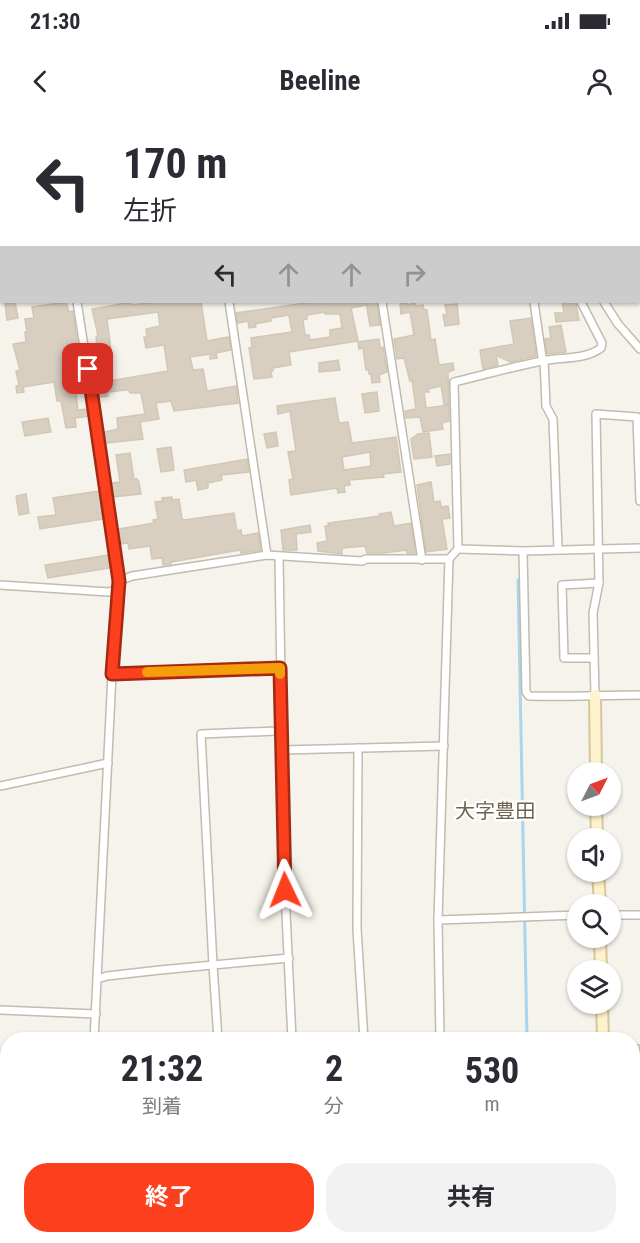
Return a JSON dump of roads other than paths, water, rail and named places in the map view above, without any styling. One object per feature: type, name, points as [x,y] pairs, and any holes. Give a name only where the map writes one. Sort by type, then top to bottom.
[{"type":"street","points":[[77,303],[116,550],[118,585],[95,1032]]},
{"type":"street","points":[[229,303],[267,555]]},
{"type":"street","points":[[382,303],[422,560]]},
{"type":"street","points":[[534,303],[544,360],[546,406],[553,419],[558,549]]},
{"type":"street","points":[[440,1032],[438,920],[449,559],[458,549],[454,382],[544,360],[588,355],[601,348],[602,343],[597,331],[582,303]]},
{"type":"street","points":[[605,303],[618,324],[640,349]]},
{"type":"street","points":[[596,762],[593,613],[599,583],[596,414],[637,417],[640,501]]},
{"type":"street","points":[[458,549],[640,548]]},
{"type":"street","points":[[523,550],[526,692],[530,696],[577,698],[595,695],[640,695]]},
{"type":"street","points":[[0,585],[110,592],[138,574],[267,555],[362,561],[366,559],[449,559]]},
{"type":"street","points":[[279,557],[281,729],[292,1032]]},
{"type":"street","points":[[594,658],[564,658],[562,585],[599,583]]},
{"type":"street","points":[[112,674],[280,668]]},
{"type":"street","points":[[217,1032],[201,734],[281,729]]},
{"type":"street","points":[[282,750],[444,746]]},
{"type":"street","points":[[358,748],[357,930],[363,1032]]},
{"type":"street","points":[[0,786],[108,763]]},
{"type":"street","points":[[438,920],[567,915]]},
{"type":"street","points":[[621,915],[640,915]]},
{"type":"street","points":[[98,979],[107,976],[288,958]]},
{"type":"street","points":[[0,1010],[96,1014]]},
{"type":"street","points":[[602,1014],[603,1032]]},
{"type":"waterway","points":[[518,580],[527,1032]]},
{"type":"district","name":"大字豊田","points":[[495,811]]}]
